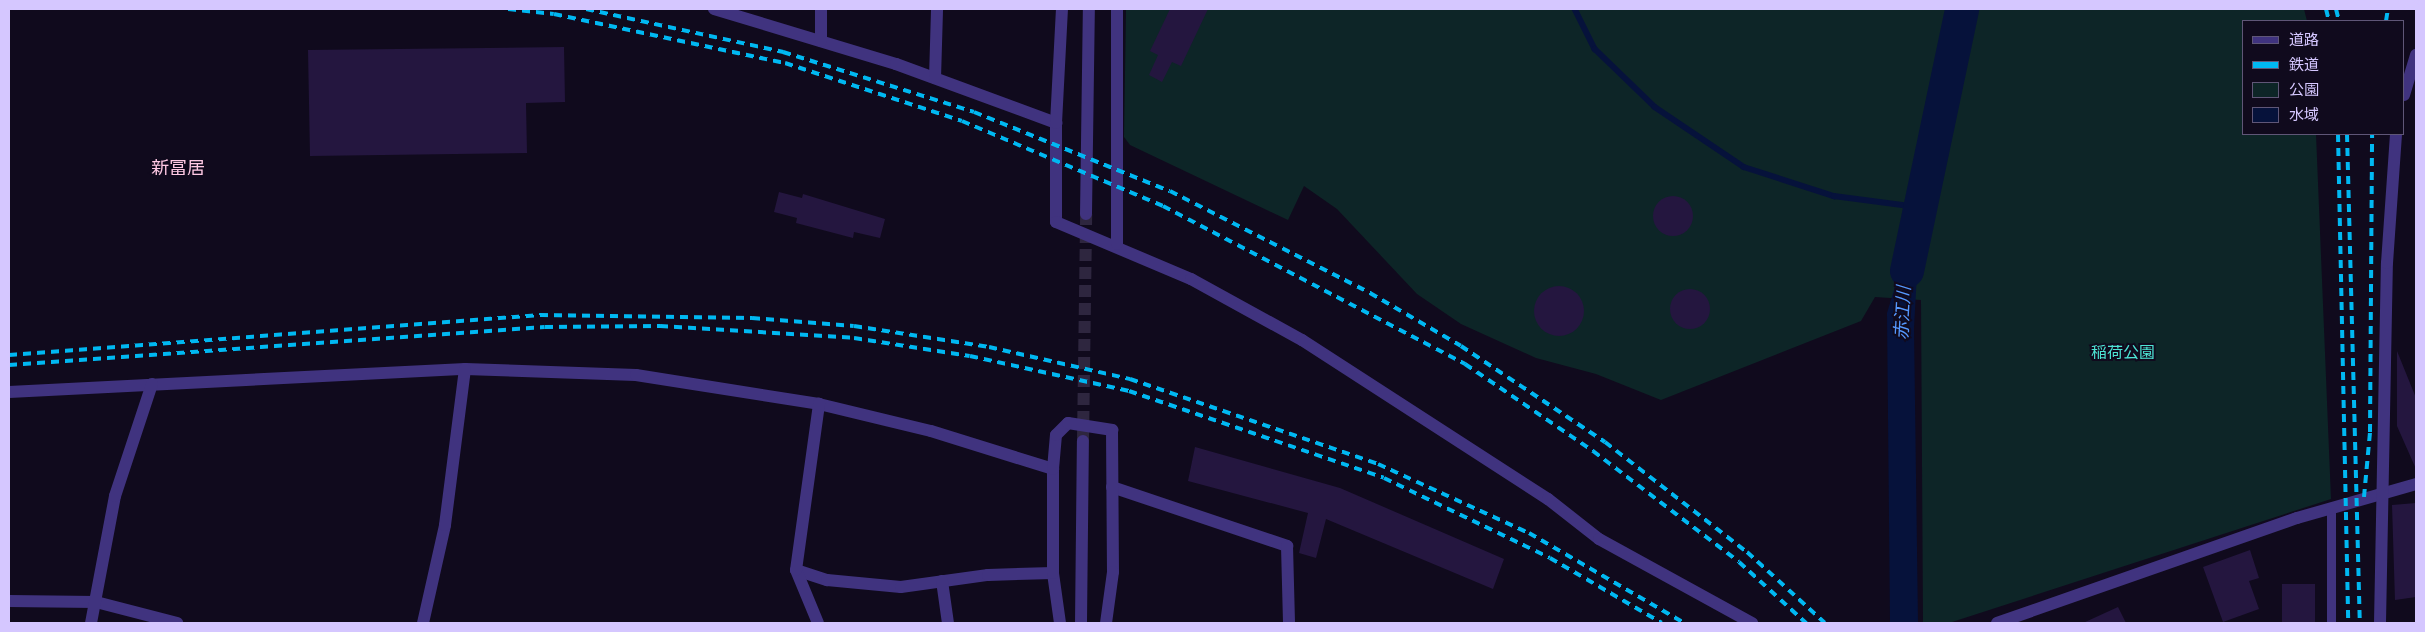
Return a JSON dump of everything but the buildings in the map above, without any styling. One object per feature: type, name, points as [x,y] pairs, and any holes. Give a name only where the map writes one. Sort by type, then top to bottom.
[{"type":"street","points":[[714,9],[934,78],[1056,123]]},
{"type":"street","points":[[820,42],[821,9]]},
{"type":"street","points":[[934,78],[936,9]]},
{"type":"street","points":[[1062,9],[1056,123],[1056,222],[1117,244],[1302,340],[1548,499],[1599,539],[1752,623]]},
{"type":"street","points":[[1086,214],[1089,9]]},
{"type":"street","points":[[1117,9],[1117,244]]},
{"type":"street","points":[[2405,92],[2416,55]]},
{"type":"street","points":[[2380,623],[2387,263],[2396,135]]},
{"type":"street","points":[[423,623],[445,525],[465,369]]},
{"type":"street","points":[[9,392],[465,369],[636,375],[818,404],[931,431],[1053,469]]},
{"type":"street","points":[[91,623],[115,496],[152,384]]},
{"type":"street","points":[[818,404],[796,570],[818,623]]},
{"type":"street","points":[[1060,623],[1053,572],[1053,469],[1056,434],[1068,423],[1112,430],[1113,572],[1106,623]]},
{"type":"street","points":[[1081,623],[1083,441]]},
{"type":"street","points":[[1997,623],[2331,509],[2382,496],[2416,484]]},
{"type":"street","points":[[1112,487],[1287,546],[1289,623]]},
{"type":"street","points":[[796,570],[827,580],[901,587],[942,581],[1053,572]]},
{"type":"street","points":[[942,581],[948,623]]},
{"type":"street","points":[[9,601],[96,602],[177,623]]},
{"type":"lane","points":[[2331,509],[2331,623]]},
{"type":"green space","name":"稲荷公園","points":[[1126,9],[2304,9],[2307,20],[2242,20],[2242,135],[2316,135],[2331,499],[1949,623],[1923,623],[1921,300],[1875,297],[1861,321],[1661,400],[1596,374],[1536,358],[1461,324],[1417,294],[1337,209],[1304,186],[1288,220],[1130,145],[1124,137]]},
{"type":"water","points":[[1921,201],[1914,328],[1918,623],[1890,623],[1887,313]]},
{"type":"waterway","points":[[1575,9],[1595,49],[1655,107],[1744,167],[1834,196],[1917,207]]},
{"type":"waterway","name":"赤江川","points":[[1907,271],[1962,9]]},
{"type":"tunnel","points":[[1083,441],[1086,214]]},
{"type":"railway","points":[[508,9],[554,14],[785,63],[962,121],[1163,206],[1465,364],[1593,451],[1739,562],[1806,623]]},
{"type":"railway","points":[[586,9],[783,52],[974,112],[1170,191],[1370,293],[1461,346],[1605,442],[1747,552],[1825,623]]},
{"type":"railway","points":[[2326,9],[2329,20]]},
{"type":"railway","points":[[2336,9],[2339,20]]},
{"type":"railway","points":[[2386,20],[2388,9]]},
{"type":"railway","points":[[2338,135],[2348,623]]},
{"type":"railway","points":[[2347,135],[2360,623]]},
{"type":"railway","points":[[2364,497],[2370,432],[2372,135]]},
{"type":"railway","points":[[9,355],[540,315],[752,318],[854,326],[989,347],[1130,379],[1378,464],[1529,533],[1684,623]]},
{"type":"railway","points":[[9,365],[545,327],[660,326],[854,338],[970,356],[1129,391],[1384,478],[1550,558],[1662,623]]},
{"type":"district","name":"新冨居","points":[[178,170]]}]
